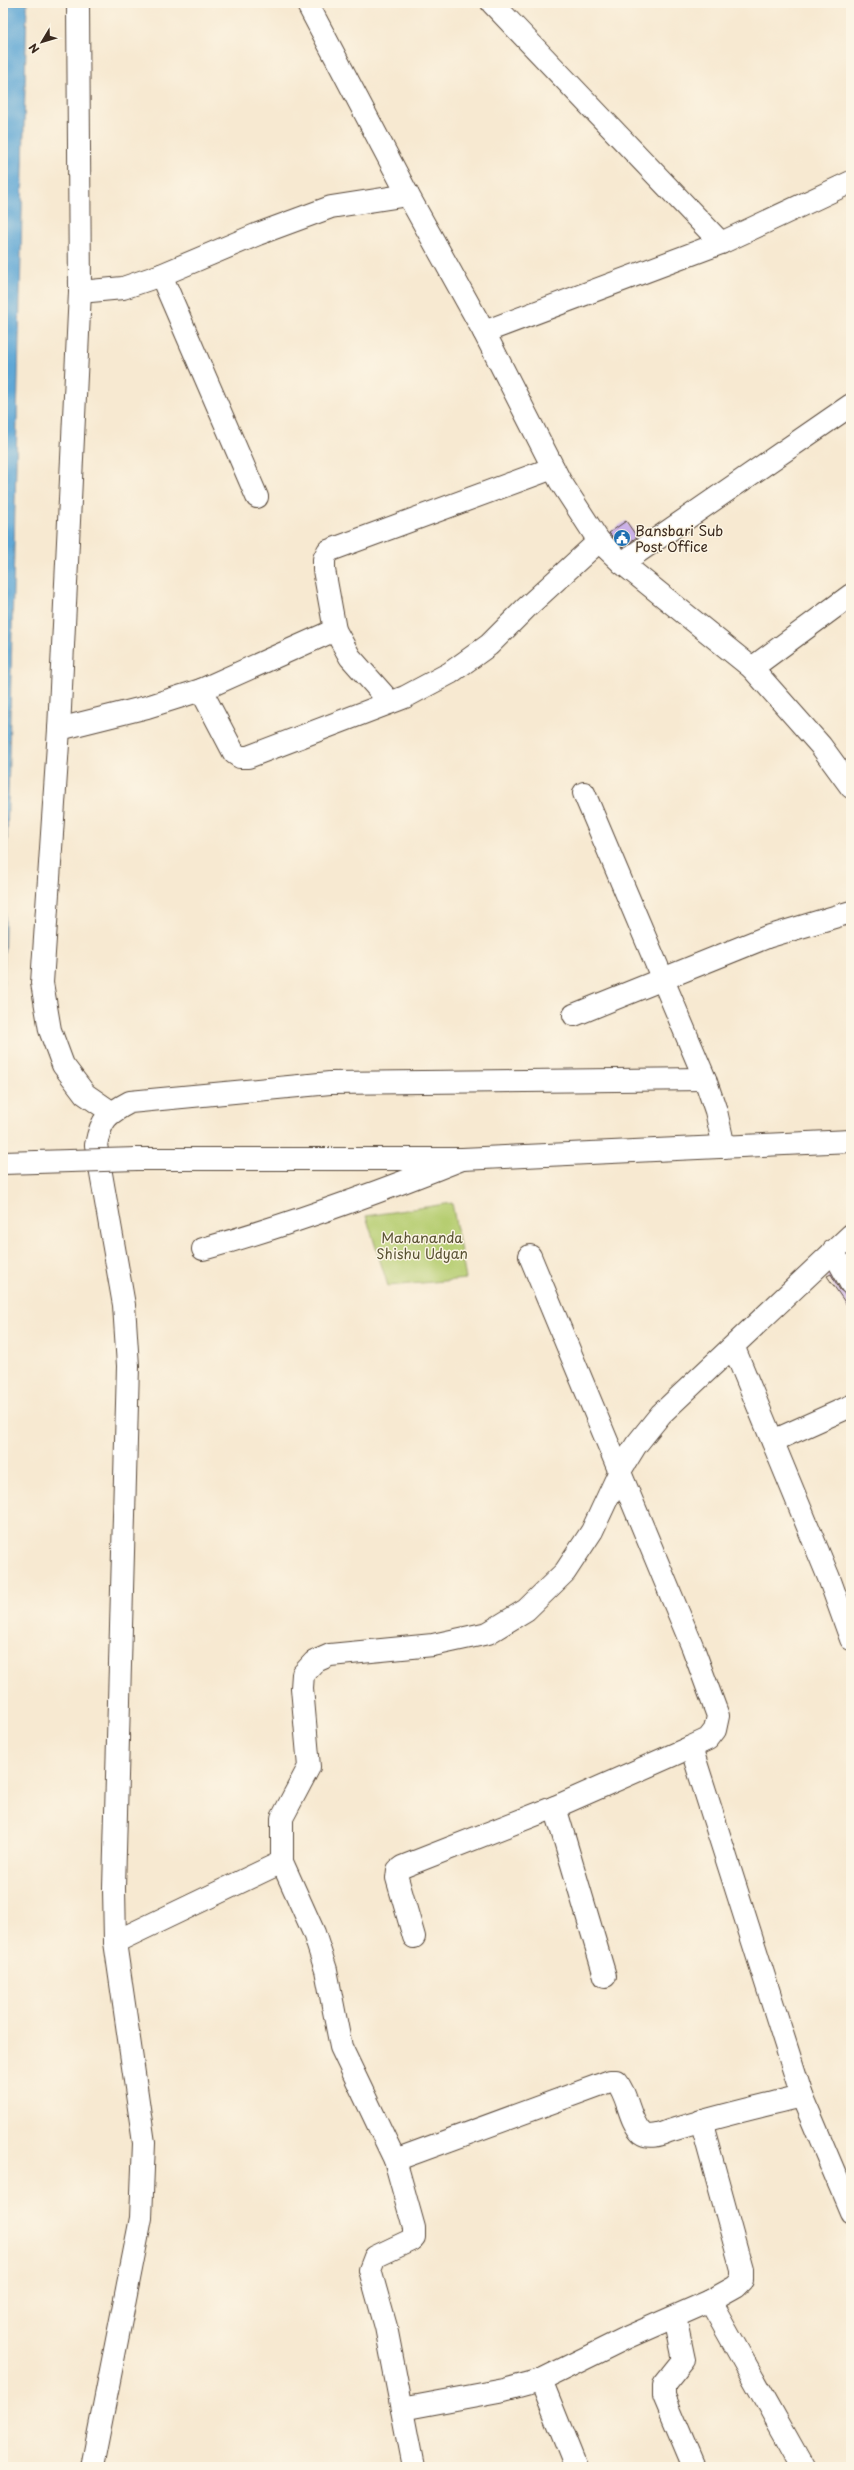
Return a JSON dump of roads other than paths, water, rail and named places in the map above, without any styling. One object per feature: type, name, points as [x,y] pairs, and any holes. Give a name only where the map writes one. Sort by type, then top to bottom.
[{"type":"street","points":[[78,3],[80,292],[59,729],[42,983],[50,1030],[63,1065],[85,1094],[111,1112]]},
{"type":"street","points":[[307,3],[408,195],[484,332],[553,468],[599,541],[622,563],[752,668],[821,746],[851,787]]},
{"type":"street","points":[[492,3],[721,243]]},
{"type":"street","points":[[484,332],[721,243],[851,182]]},
{"type":"street","points":[[80,292],[123,288],[161,275],[258,234],[331,208],[408,195]]},
{"type":"street","points":[[161,275],[257,497]]},
{"type":"street","points":[[622,563],[851,405]]},
{"type":"street","points":[[390,702],[350,657],[335,630],[324,570],[324,559],[328,551],[553,468]]},
{"type":"street","points":[[201,690],[234,753],[240,757],[248,758],[390,702],[450,673],[489,644],[599,541]]},
{"type":"street","points":[[752,668],[851,595]]},
{"type":"street","points":[[59,729],[147,707],[201,690],[335,630]]},
{"type":"street","points":[[584,793],[705,1079],[716,1111],[724,1147]]},
{"type":"street","points":[[574,1015],[767,937],[851,912]]},
{"type":"street","points":[[92,2467],[141,2218],[144,2181],[144,2143],[115,1942],[114,1888],[128,1366],[124,1305],[96,1144],[100,1125],[111,1112],[130,1102],[330,1083],[705,1079]]},
{"type":"street","points":[[3,1162],[137,1159],[462,1159],[851,1141]]},
{"type":"street","points":[[203,1249],[278,1228],[327,1212],[462,1159]]},
{"type":"street","points":[[413,2467],[386,2328],[370,2270],[375,2257],[406,2244],[414,2236],[414,2228],[395,2160],[341,2047],[326,1970],[314,1933],[282,1862],[282,1818],[309,1767],[302,1688],[304,1674],[314,1662],[330,1655],[433,1645],[488,1633],[526,1610],[565,1572],[592,1532],[620,1471],[636,1445],[661,1414],[734,1348],[851,1235]]},
{"type":"street","points":[[833,1252],[851,1284]]},
{"type":"street","points":[[414,1937],[397,1878],[398,1870],[555,1807],[708,1739],[715,1730],[718,1716],[693,1648],[530,1256]]},
{"type":"street","points":[[734,1348],[774,1441],[829,1578],[851,1639]]},
{"type":"street","points":[[774,1441],[851,1406]]},
{"type":"street","points":[[691,1747],[802,2096],[851,2212]]},
{"type":"street","points":[[555,1807],[604,1976]]},
{"type":"street","points":[[115,1942],[282,1862]]},
{"type":"street","points":[[395,2160],[610,2081],[616,2082],[621,2087],[636,2125],[643,2134],[653,2136],[701,2121],[802,2096]]},
{"type":"street","points":[[402,2409],[504,2390],[541,2380],[710,2301],[735,2287],[742,2280],[742,2270],[701,2121]]},
{"type":"street","points":[[710,2301],[804,2467]]},
{"type":"street","points":[[675,2317],[684,2360],[664,2386],[664,2396],[694,2467]]},
{"type":"street","points":[[541,2380],[576,2467]]},
{"type":"water","points":[[3,3],[27,3],[3,1009]]},
{"type":"place","name":"Bansbari Sub Post Office","points":[[622,538]]},
{"type":"park label","name":"Mahananda Shishu Udyan","points":[[422,1246]]}]
